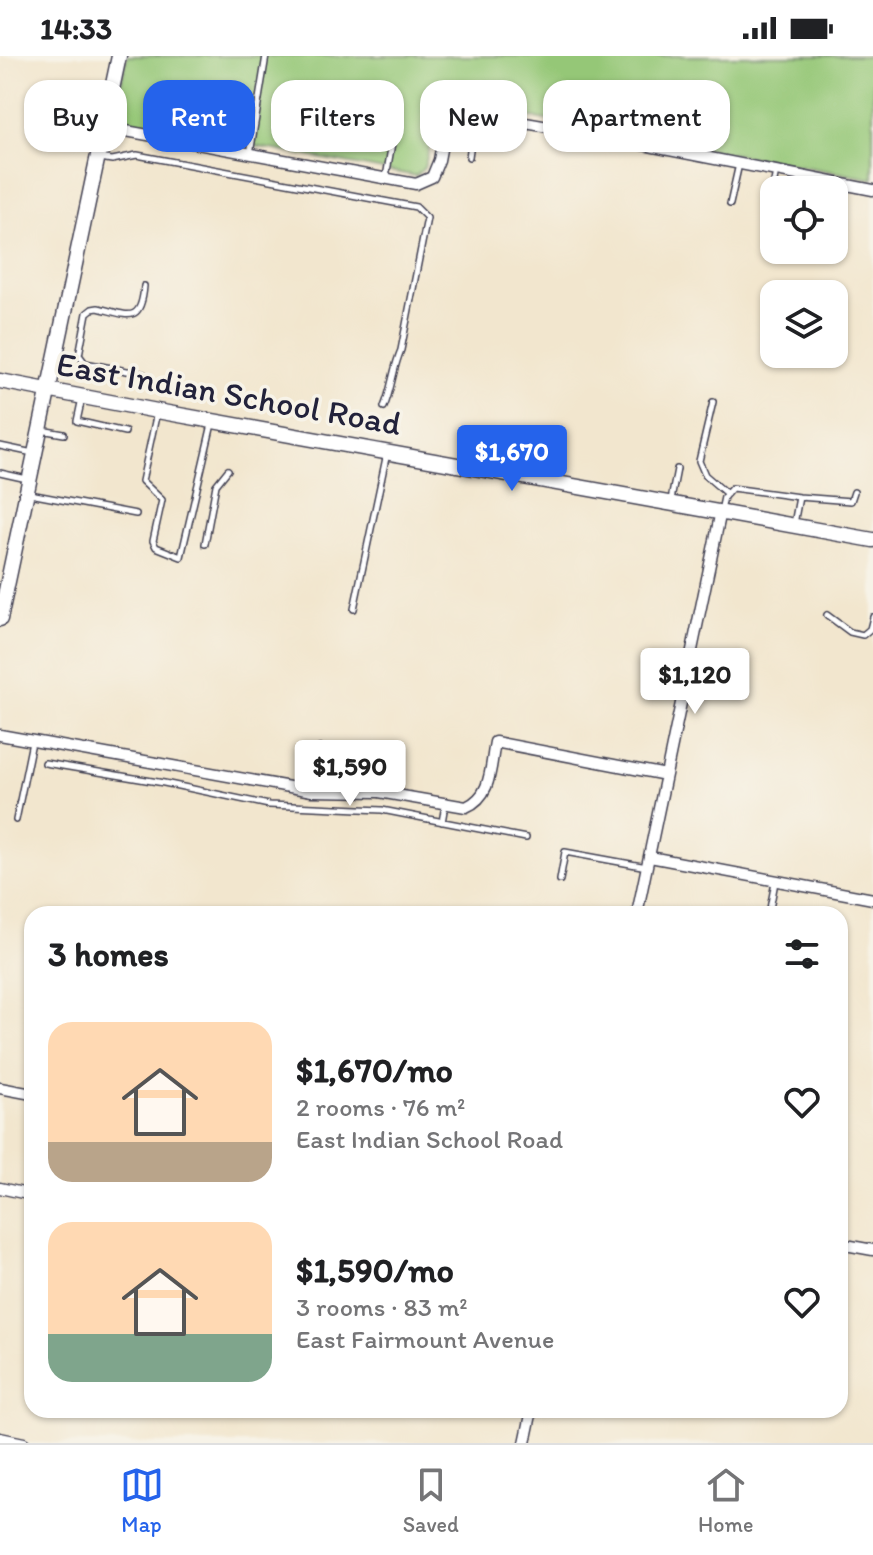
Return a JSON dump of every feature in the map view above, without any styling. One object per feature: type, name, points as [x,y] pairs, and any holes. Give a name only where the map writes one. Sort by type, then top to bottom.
[{"type":"main road","points":[[114,80],[119,56]]},
{"type":"main road","points":[[0,619],[5,560],[27,486],[99,152]]},
{"type":"main road","name":"East Indian School Road","points":[[0,384],[48,390],[873,540]]},
{"type":"street","points":[[527,125],[873,190]]},
{"type":"street","points":[[240,152],[416,184],[432,177],[441,152]]},
{"type":"street","points":[[639,906],[721,511]]},
{"type":"street","points":[[0,735],[312,791],[379,792],[466,807],[477,803],[485,793],[495,742],[666,775]]},
{"type":"street","points":[[649,862],[873,899]]},
{"type":"street","points":[[0,1088],[24,1092]]},
{"type":"street","points":[[0,1188],[24,1193]]},
{"type":"street","points":[[848,1245],[873,1250]]},
{"type":"street","points":[[525,1443],[530,1418]]},
{"type":"street","points":[[0,1438],[24,1443]]},
{"type":"lane","points":[[250,154],[266,56]]},
{"type":"lane","points":[[386,178],[390,152]]},
{"type":"lane","points":[[469,157],[470,152]]},
{"type":"lane","points":[[98,158],[112,160],[137,155],[416,207],[427,218],[401,350],[384,407]]},
{"type":"lane","points":[[730,204],[739,164]]},
{"type":"lane","points":[[775,176],[776,171]]},
{"type":"lane","points":[[143,374],[85,363],[79,355],[87,313],[98,308],[132,315],[142,305],[144,286]]},
{"type":"lane","points":[[82,397],[77,421],[125,432]]},
{"type":"lane","points":[[713,402],[699,461],[705,475],[727,494]]},
{"type":"lane","points":[[157,411],[142,481],[162,500],[153,541],[156,547],[181,557],[213,421]]},
{"type":"lane","points":[[39,430],[64,434]]},
{"type":"lane","points":[[0,446],[34,453]]},
{"type":"lane","points":[[354,609],[388,452]]},
{"type":"lane","points":[[671,502],[677,469]]},
{"type":"lane","points":[[205,544],[216,485],[228,470]]},
{"type":"lane","points":[[0,473],[27,486],[136,514]]},
{"type":"lane","points":[[721,511],[724,497],[732,488],[851,501],[854,492]]},
{"type":"lane","points":[[794,525],[799,497]]},
{"type":"lane","points":[[827,615],[850,632],[863,635],[870,629],[873,617]]},
{"type":"lane","points":[[16,820],[32,741]]},
{"type":"lane","points":[[312,791],[320,748]]},
{"type":"lane","points":[[45,763],[269,805],[382,810],[526,838]]},
{"type":"lane","points":[[442,822],[445,805]]},
{"type":"lane","points":[[560,880],[565,852],[649,862]]},
{"type":"lane","points":[[770,906],[775,881]]},
{"type":"green space","points":[[127,56],[873,56],[873,179],[723,152],[730,152],[730,80],[543,80],[543,119],[527,117],[527,80],[420,80],[420,152],[428,152],[424,168],[416,176],[286,152],[404,152],[404,80],[271,80],[271,149],[255,146],[255,80],[143,80],[143,126],[127,123],[127,80],[122,80]]}]
